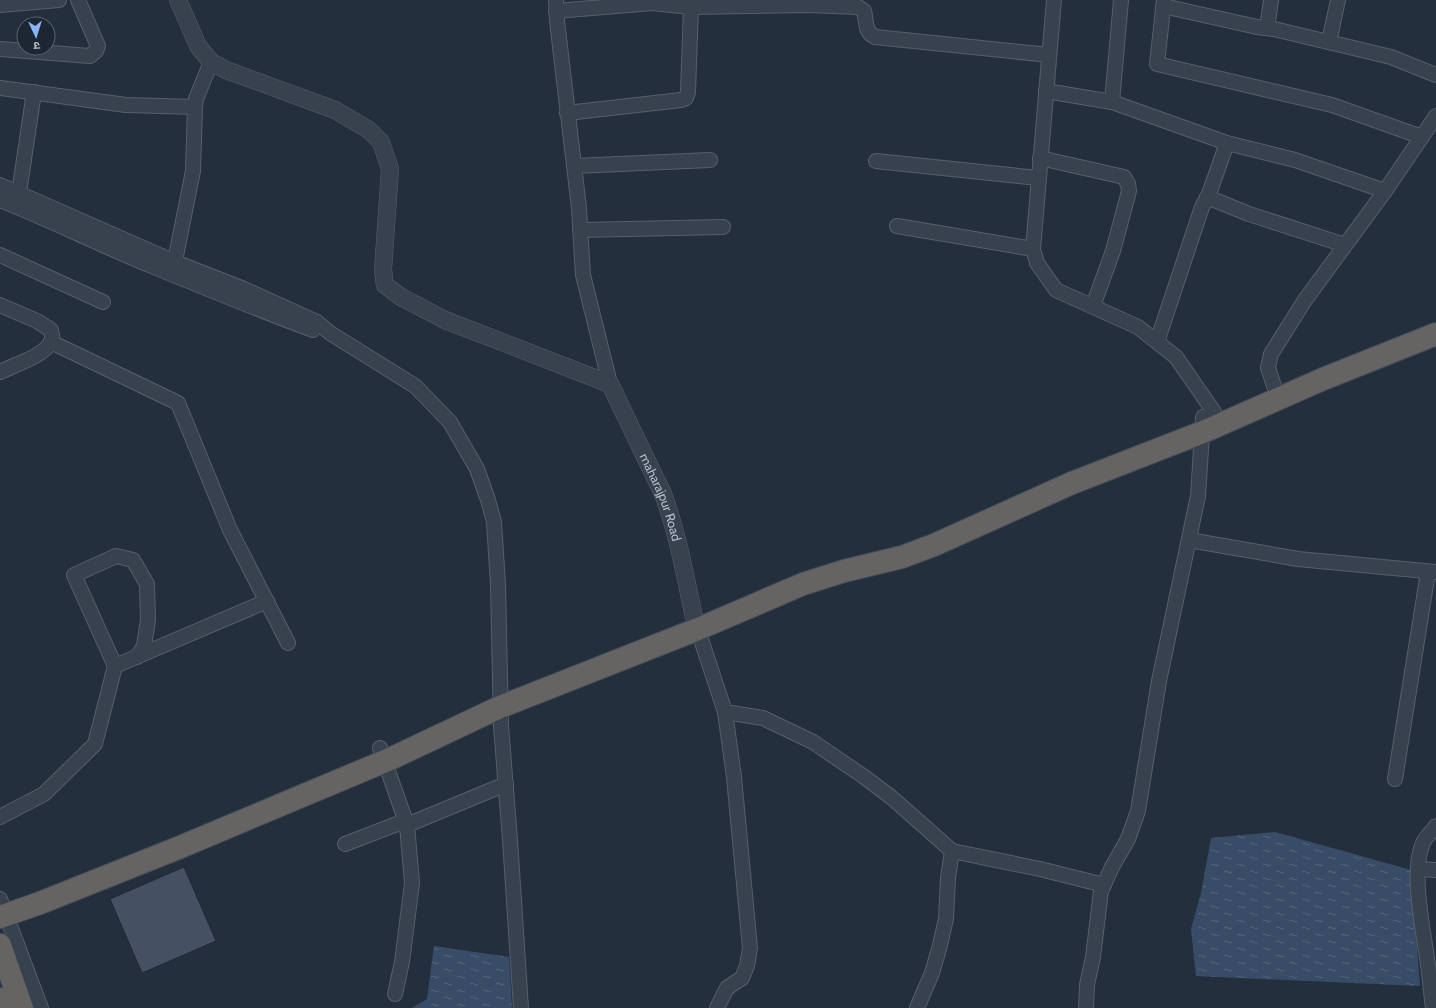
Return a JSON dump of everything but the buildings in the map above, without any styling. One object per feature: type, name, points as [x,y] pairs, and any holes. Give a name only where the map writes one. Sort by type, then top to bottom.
[{"type":"highway","points":[[1207,420],[1274,386],[1369,345],[1436,321]]},
{"type":"highway","points":[[2,908],[47,900],[178,848],[500,700],[597,653],[696,623],[786,578],[898,544],[942,528],[1055,478],[1207,420],[1323,379],[1436,334]]},
{"type":"highway","points":[[0,945],[22,1008]]},
{"type":"highway","points":[[0,999],[3,1008]]},
{"type":"street","points":[[0,5],[58,0]]},
{"type":"street","points":[[0,49],[90,56],[96,51],[98,46],[78,0]]},
{"type":"street","points":[[178,0],[198,46],[211,62],[226,70],[335,110],[369,130],[381,142],[390,169],[383,270],[385,286],[401,297],[444,320],[610,384]]},
{"type":"street","points":[[1054,0],[1032,249],[1037,263],[1056,290],[1138,327],[1176,357],[1207,420],[1198,496],[1159,682],[1138,811],[1128,839],[1101,891],[1093,957],[1087,985],[1086,1008]]},
{"type":"street","points":[[1112,102],[1121,0]]},
{"type":"street","points":[[1267,28],[1271,0]]},
{"type":"street","points":[[1329,42],[1338,0]]},
{"type":"street","points":[[610,384],[583,275],[579,208],[556,6],[652,3],[691,7],[765,3],[858,7],[864,11],[867,30],[870,35],[874,37],[1049,55]]},
{"type":"street","points":[[1422,137],[1332,105],[1156,64],[1164,3],[1392,57],[1436,75]]},
{"type":"street","points":[[567,113],[681,100],[686,98],[688,92],[691,7]]},
{"type":"street","points":[[175,261],[193,171],[195,107],[211,62]]},
{"type":"street","points":[[0,88],[126,105],[195,107]]},
{"type":"street","points":[[19,193],[34,92]]},
{"type":"street","points":[[1046,92],[1112,102],[1227,143],[1296,160],[1385,191]]},
{"type":"street","points":[[1274,386],[1268,368],[1271,354],[1305,300],[1385,191],[1436,116]]},
{"type":"street","points":[[1157,342],[1202,207],[1227,143]]},
{"type":"street","points":[[1040,158],[1124,176],[1128,184],[1129,191],[1113,251],[1093,306]]},
{"type":"street","points":[[574,166],[710,160]]},
{"type":"street","points":[[876,161],[1038,178]]},
{"type":"street","points":[[0,185],[175,261],[244,289],[317,322],[330,333],[414,386],[450,422],[476,469],[488,500],[494,522],[498,584],[500,700],[521,1008]]},
{"type":"street","points":[[1207,197],[1249,214],[1345,246]]},
{"type":"street","points":[[0,200],[141,262],[274,316],[314,330],[330,333]]},
{"type":"street","points":[[897,226],[1032,249]]},
{"type":"street","points":[[580,230],[723,227]]},
{"type":"street","points":[[0,255],[103,302]]},
{"type":"street","points":[[0,304],[38,321],[51,330],[52,336],[51,342],[37,355],[0,372]]},
{"type":"street","points":[[51,342],[178,403],[230,530],[288,643]]},
{"type":"street","name":"maharajpur Road","points":[[610,384],[663,494],[670,512],[696,623]]},
{"type":"street","points":[[1189,540],[1298,559],[1432,572],[1395,779]]},
{"type":"street","points":[[0,817],[44,794],[95,744],[115,666],[74,575],[116,556],[133,560],[147,584],[148,620],[144,646],[137,657]]},
{"type":"street","points":[[115,666],[267,601]]},
{"type":"street","points":[[696,623],[725,712],[734,777],[750,948],[747,966],[742,978],[727,988],[717,1008]]},
{"type":"street","points":[[725,712],[763,718],[812,742],[863,776],[891,798],[952,851],[1040,869],[1104,885]]},
{"type":"street","points":[[383,754],[407,825],[412,883],[402,962],[395,994]]},
{"type":"street","points":[[345,844],[396,824],[407,825],[506,784]]},
{"type":"street","points":[[1433,1008],[1422,929],[1418,869],[1419,856],[1423,843],[1436,826]]},
{"type":"street","points":[[917,1008],[932,973],[946,920],[948,878],[952,851]]},
{"type":"street","points":[[1418,869],[1436,870]]},
{"type":"street","points":[[2,908],[41,1008]]},
{"type":"water","points":[[1275,832],[1411,870],[1420,986],[1196,976],[1191,929],[1201,893],[1211,838]]},
{"type":"water","points":[[434,946],[509,957],[512,1008],[412,1008],[427,999]]}]
